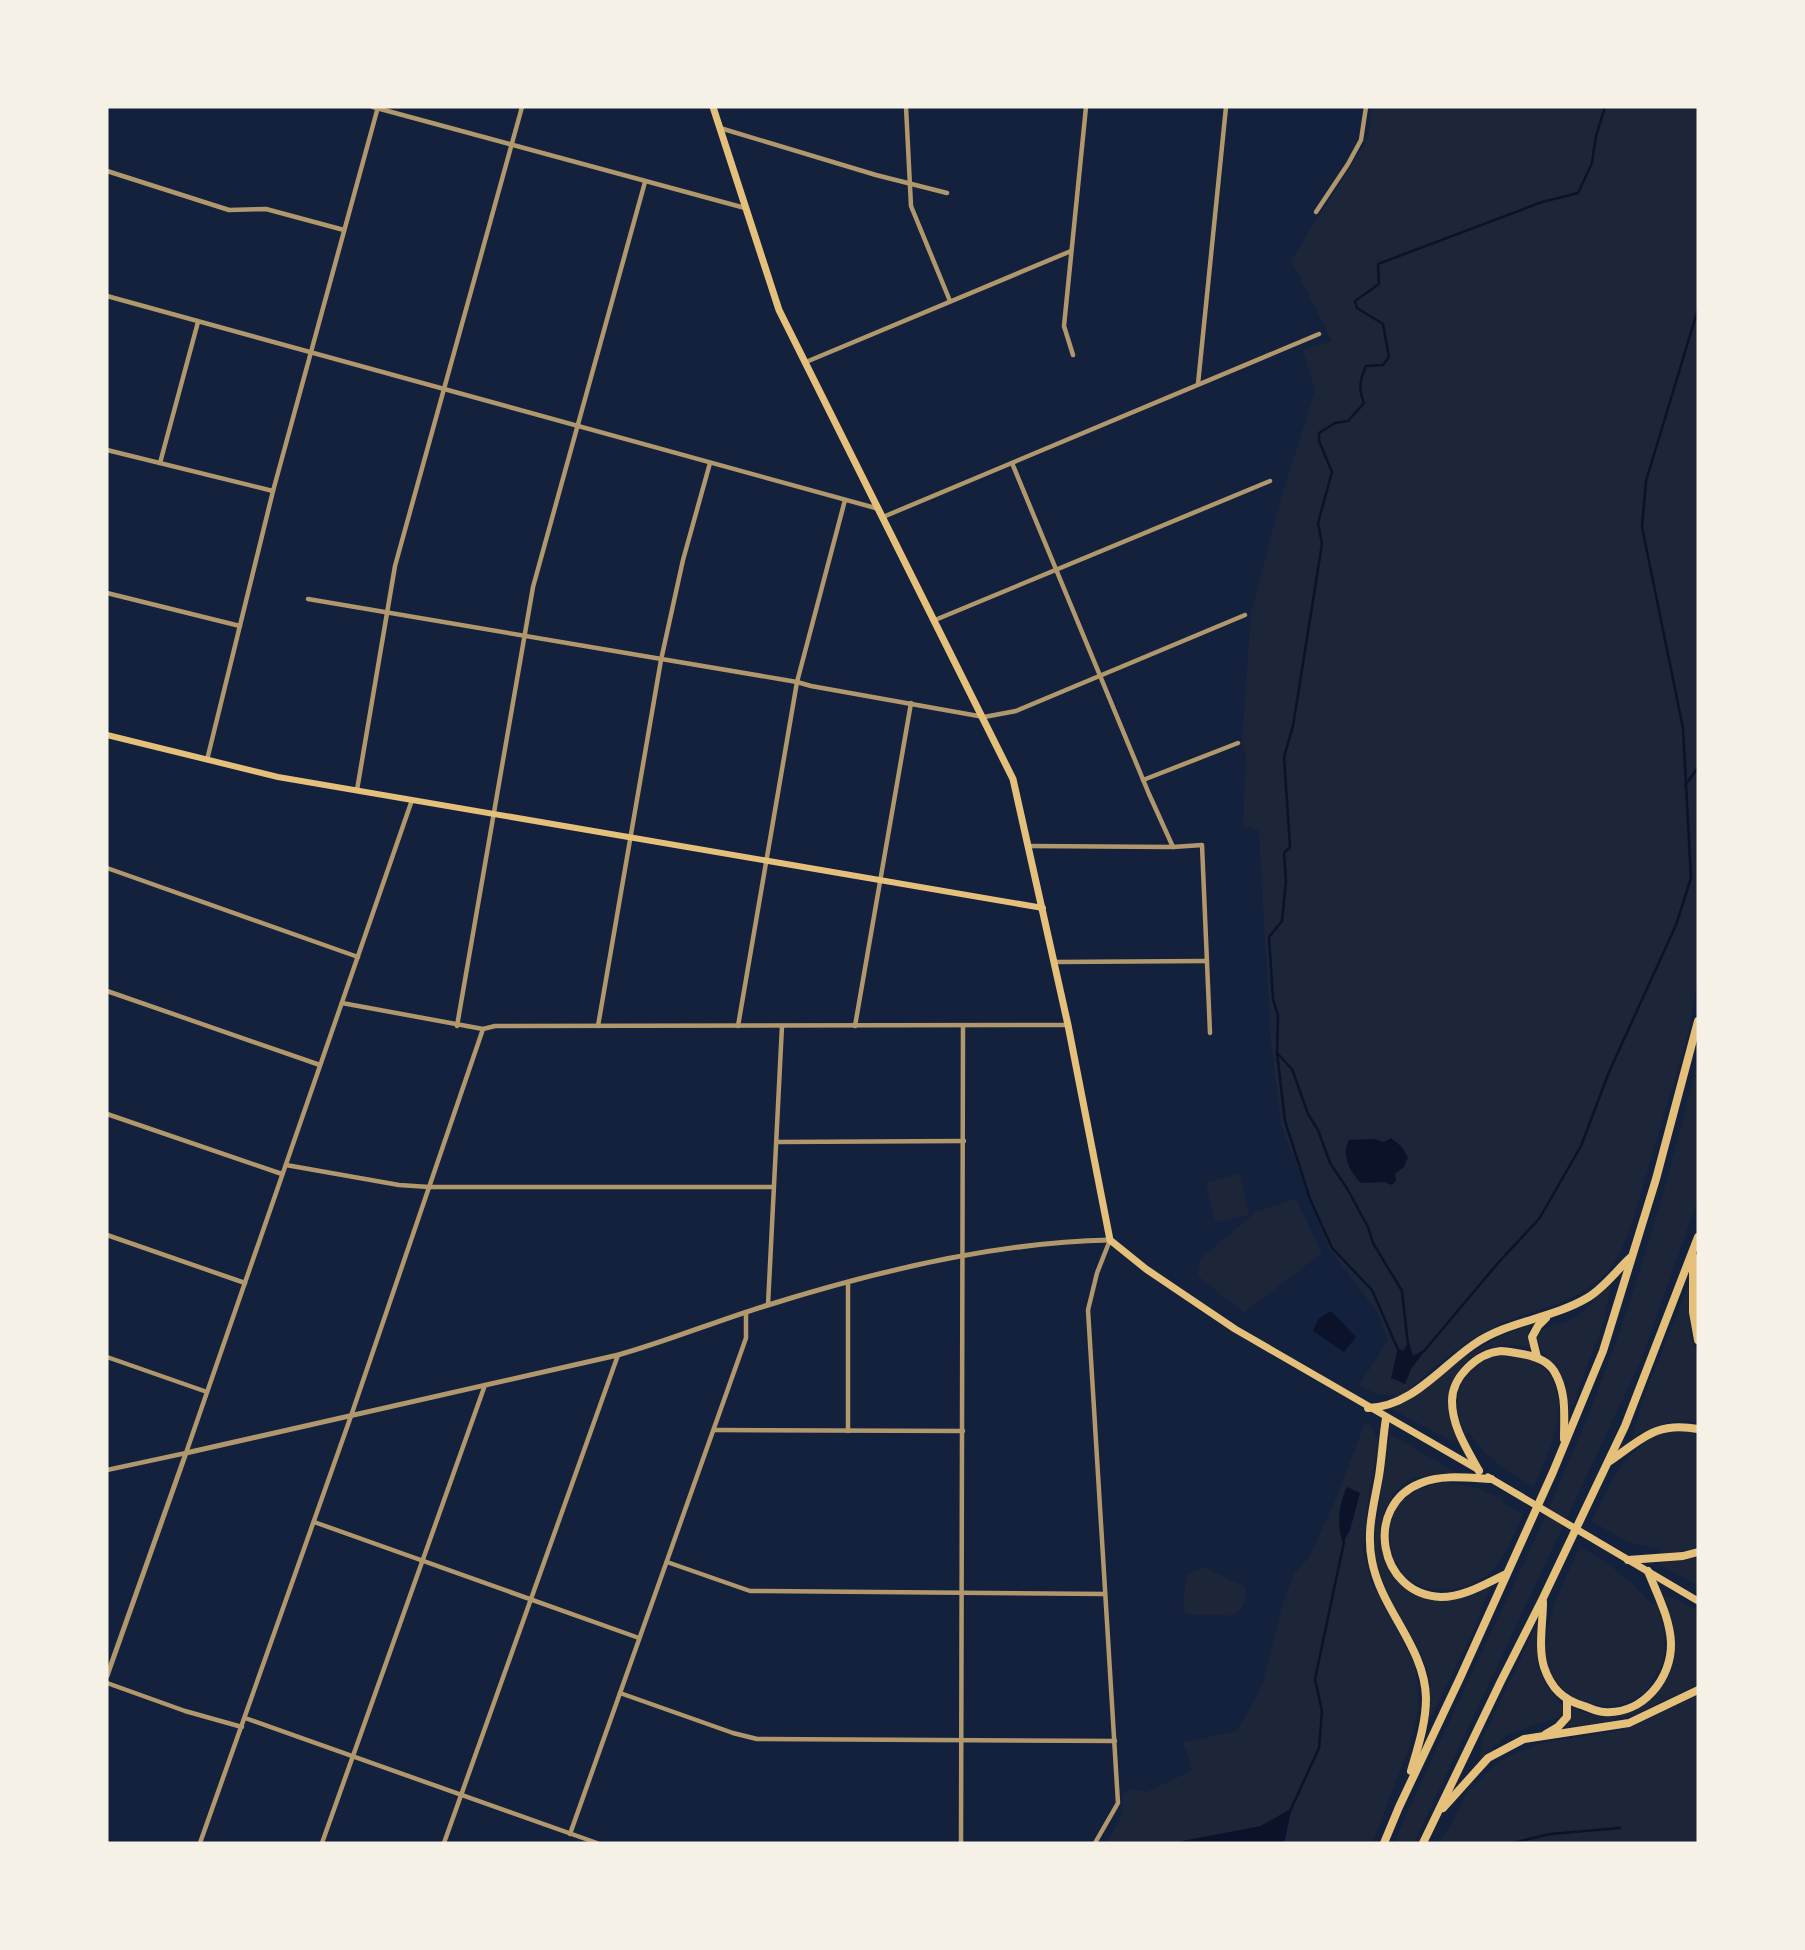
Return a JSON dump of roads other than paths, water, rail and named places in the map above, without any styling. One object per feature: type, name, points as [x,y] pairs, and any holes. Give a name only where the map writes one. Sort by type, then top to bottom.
[{"type":"highway","points":[[1384,1843],[1460,1678],[1603,1351],[1656,1179],[1698,1021]]},
{"type":"highway","points":[[1423,1843],[1625,1426],[1698,1237]]},
{"type":"highway","points":[[1693,1253],[1693,1312],[1698,1340]]},
{"type":"highway","points":[[1368,1408],[1386,1406],[1409,1396],[1473,1345],[1493,1334],[1520,1323],[1549,1316],[1590,1297],[1632,1256]]},
{"type":"highway","points":[[1537,1357],[1532,1337],[1538,1325],[1549,1316]]},
{"type":"highway","points":[[1479,1471],[1454,1420],[1453,1392],[1462,1374],[1474,1361],[1494,1353],[1502,1351],[1537,1357],[1553,1369],[1564,1394],[1564,1443]]},
{"type":"highway","points":[[1385,1418],[1379,1475],[1371,1516],[1370,1550],[1380,1587],[1413,1649],[1423,1675],[1426,1698],[1424,1724],[1406,1791]]},
{"type":"highway","points":[[1608,1463],[1651,1432],[1671,1426],[1698,1429]]},
{"type":"highway","points":[[1491,1479],[1432,1479],[1404,1492],[1390,1509],[1384,1527],[1385,1552],[1391,1567],[1402,1581],[1412,1589],[1430,1596],[1464,1594],[1506,1574]]},
{"type":"highway","points":[[1628,1560],[1683,1556],[1698,1552]]},
{"type":"highway","points":[[1544,1598],[1543,1665],[1551,1683],[1567,1701],[1604,1712],[1620,1711],[1648,1697],[1661,1681],[1669,1661],[1670,1635],[1666,1617],[1648,1571]]},
{"type":"highway","points":[[1436,1816],[1488,1758],[1524,1739],[1629,1723],[1698,1690]]},
{"type":"highway","points":[[1544,1736],[1567,1717],[1567,1701]]},
{"type":"main road","points":[[713,107],[779,310],[1013,779],[1055,962],[1110,1240],[1146,1269],[1235,1329],[1698,1601]]},
{"type":"main road","points":[[107,735],[278,777],[1043,908]]},
{"type":"street","points":[[207,760],[273,491],[376,107],[745,208]]},
{"type":"street","points":[[357,790],[395,566],[522,107]]},
{"type":"street","points":[[906,107],[911,206],[950,301]]},
{"type":"street","points":[[1073,355],[1064,326],[1086,107]]},
{"type":"street","points":[[1198,384],[1226,107]]},
{"type":"street","points":[[1316,212],[1361,140],[1366,107]]},
{"type":"street","points":[[720,128],[947,193]]},
{"type":"street","points":[[107,171],[229,210],[266,209],[344,230]]},
{"type":"street","points":[[457,1026],[533,587],[645,182]]},
{"type":"street","points":[[805,363],[1071,251]]},
{"type":"street","points":[[107,296],[845,500],[881,513],[1012,463],[1318,334]]},
{"type":"street","points":[[160,463],[199,322]]},
{"type":"street","points":[[107,450],[273,491]]},
{"type":"street","points":[[598,1026],[661,660],[683,561],[710,463]]},
{"type":"street","points":[[1012,463],[1173,847]]},
{"type":"street","points":[[935,620],[1269,481]]},
{"type":"street","points":[[738,1026],[797,682],[845,500]]},
{"type":"street","points":[[107,593],[240,625]]},
{"type":"street","points":[[308,599],[797,682],[984,718],[1016,711],[1245,615]]},
{"type":"street","points":[[855,1026],[911,703]]},
{"type":"street","points":[[1143,780],[1238,743]]},
{"type":"street","points":[[107,1676],[412,800]]},
{"type":"street","points":[[1029,846],[1202,845],[1210,1033]]},
{"type":"street","points":[[107,868],[358,957]]},
{"type":"street","points":[[1055,962],[1207,961]]},
{"type":"street","points":[[107,991],[320,1065]]},
{"type":"street","points":[[342,1003],[483,1029],[495,1026],[1068,1025]]},
{"type":"street","points":[[961,1843],[963,1025]]},
{"type":"street","points":[[768,1304],[782,1026]]},
{"type":"street","points":[[200,1843],[351,1416],[483,1029]]},
{"type":"street","points":[[107,1114],[282,1174]]},
{"type":"street","points":[[776,1142],[964,1141]]},
{"type":"street","points":[[286,1165],[399,1185],[429,1187],[774,1187]]},
{"type":"street","points":[[107,1235],[245,1283]]},
{"type":"street","points":[[107,1470],[618,1355],[768,1304],[878,1273],[964,1256],[1079,1239],[1110,1240],[1097,1273],[1088,1310],[1118,1803],[1095,1843]]},
{"type":"street","points":[[848,1282],[848,1431]]},
{"type":"street","points":[[570,1834],[746,1338],[746,1312]]},
{"type":"street","points":[[444,1843],[618,1355]]},
{"type":"street","points":[[107,1357],[207,1392]]},
{"type":"street","points":[[322,1843],[485,1385]]},
{"type":"street","points":[[714,1430],[963,1431]]},
{"type":"street","points":[[314,1522],[639,1639]]},
{"type":"street","points":[[667,1562],[750,1591],[1105,1594]]},
{"type":"street","points":[[107,1652],[116,1650]]},
{"type":"street","points":[[107,1683],[185,1711],[242,1727]]},
{"type":"street","points":[[620,1693],[757,1739],[1115,1741]]},
{"type":"street","points":[[245,1718],[597,1843]]},
{"type":"waterway","points":[[1408,1345],[1402,1291],[1373,1243],[1368,1227],[1348,1190],[1330,1163],[1292,1069],[1277,1053],[1278,1016],[1273,999],[1269,937],[1282,921],[1286,881],[1284,853],[1290,847],[1284,757],[1293,726],[1322,544],[1318,523],[1332,472],[1319,441],[1319,433],[1335,423],[1348,421],[1364,403],[1360,384],[1366,366],[1383,365],[1389,357],[1383,324],[1357,308],[1355,301],[1379,284],[1378,264],[1542,202],[1578,193],[1592,163],[1596,136],[1605,107]]},
{"type":"waterway","points":[[1424,1351],[1539,1219],[1581,1146],[1609,1072],[1676,925],[1691,878],[1683,728],[1642,527],[1646,481],[1698,309]]},
{"type":"waterway","points":[[1685,785],[1698,768]]},
{"type":"waterway","points":[[1277,1053],[1285,1121],[1310,1199],[1332,1248],[1372,1290],[1399,1352]]},
{"type":"waterway","points":[[1291,1809],[1319,1748],[1322,1711],[1315,1679],[1344,1542]]},
{"type":"waterway","points":[[1512,1843],[1550,1834],[1620,1828]]}]
